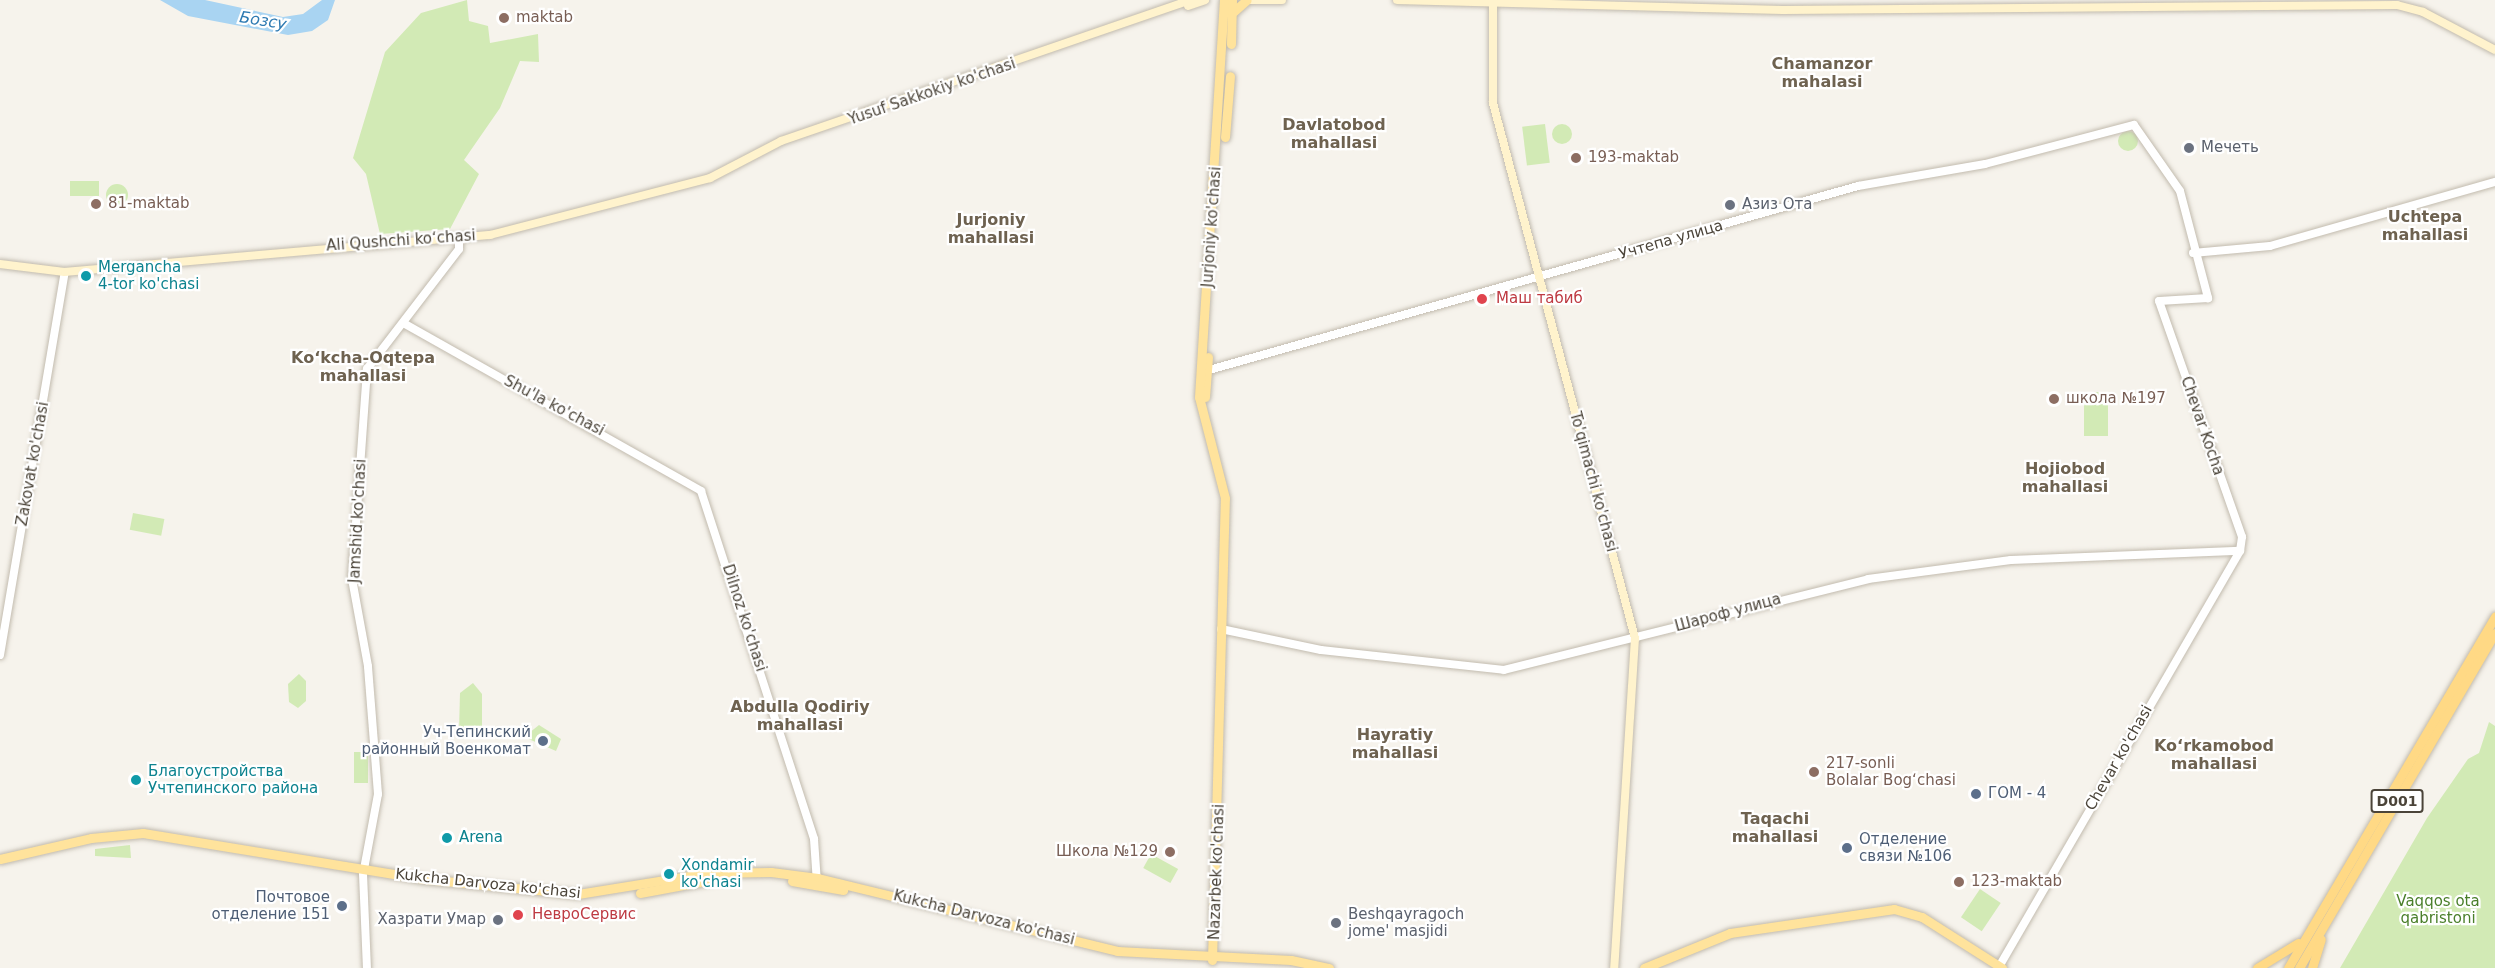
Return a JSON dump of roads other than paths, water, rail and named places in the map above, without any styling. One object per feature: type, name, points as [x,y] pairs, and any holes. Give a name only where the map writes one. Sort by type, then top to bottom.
[{"type":"highway","name":"D001","points":[[2288,968],[2342,885],[2490,636],[2495,616]]},
{"type":"highway","name":"D001","points":[[2299,968],[2323,916]]},
{"type":"highway","points":[[2257,968],[2293,948],[2323,916]]},
{"type":"highway","points":[[2312,968],[2323,916]]},
{"type":"main road","name":"Yusuf Sakkokiy ko'chasi","points":[[1139,22],[1191,0]]},
{"type":"main road","name":"Yusuf Sakkokiy ko'chasi","points":[[728,168],[781,141],[1205,0]]},
{"type":"main road","name":"Jurjoniy ko'chasi","points":[[1204,372],[1224,0]]},
{"type":"main road","name":"Jurjoniy ko'chasi","points":[[1215,450],[1200,413],[1233,12],[1232,0]]},
{"type":"main road","points":[[1233,12],[1246,0],[1282,0]]},
{"type":"main road","points":[[1397,0],[1783,10],[2397,5],[2423,12],[2495,50]]},
{"type":"main road","name":"To'qimachi ko'chasi","points":[[1492,4],[1492,98],[1635,638],[1614,968]]},
{"type":"main road","name":"Ali Qushchi koʻchasi","points":[[65,272],[459,238],[710,178],[728,168]]},
{"type":"main road","points":[[0,264],[65,272]]},
{"type":"main road","name":"Nazarbek ko'chasi","points":[[1213,959],[1226,498],[1215,450]]},
{"type":"main road","name":"Kukcha Darvoza ko'chasi","points":[[0,864],[92,843],[143,836]]},
{"type":"main road","name":"Kukcha Darvoza ko'chasi","points":[[0,859],[91,838],[143,836],[423,881],[537,894],[603,894],[717,872],[817,881],[1117,951],[1305,968]]},
{"type":"main road","points":[[1644,968],[1730,933],[1894,909],[1922,917],[1998,968]]},
{"type":"main road","points":[[1659,968],[1732,939],[1889,915],[1921,923],[1998,968]]},
{"type":"main road","name":"Kukcha Darvoza ko'chasi","points":[[1213,959],[1291,960],[1329,968]]},
{"type":"street","name":"Учтепа улица","points":[[1204,372],[1858,186],[1985,164],[2134,124],[2180,191],[2193,253],[2208,298],[2159,301]]},
{"type":"street","points":[[2193,253],[2270,246],[2495,182]]},
{"type":"street","name":"Jamshid ko'chasi","points":[[367,968],[363,872],[378,794],[367,657],[352,579],[367,369],[370,359],[405,324],[459,249],[459,238]]},
{"type":"street","name":"Zakovat ko'chasi","points":[[0,656],[65,272]]},
{"type":"street","name":"Chevar Kocha","points":[[2159,301],[2241,537],[2240,551]]},
{"type":"street","name":"Shu'la ko'chasi","points":[[405,324],[701,491]]},
{"type":"street","name":"Dilnoz ko'chasi","points":[[701,491],[814,839],[817,881]]},
{"type":"street","name":"Шароф улица","points":[[1223,630],[1321,650],[1504,670],[1841,584],[1967,564],[2124,552],[2240,551]]},
{"type":"street","name":"Chevar ko'chasi","points":[[1998,968],[2240,551]]},
{"type":"water","name":"Бозсу","points":[[160,0],[205,0],[283,17],[303,14],[322,0],[335,0],[328,20],[312,31],[288,35],[188,16]]},
{"type":"place","name":"maktab","points":[[504,18]]},
{"type":"place","name":"Мечеть","points":[[2189,148]]},
{"type":"place","name":"193-maktab","points":[[1576,158]]},
{"type":"place","name":"81-maktab","points":[[96,204]]},
{"type":"place","name":"Азиз Ота","points":[[1730,205]]},
{"type":"place","name":"Mergancha 4-tor ko'chasi","points":[[86,276]]},
{"type":"place","name":"Маш табиб","points":[[1482,299]]},
{"type":"place","name":"школа №197","points":[[2054,399]]},
{"type":"place","name":"Уч-Тепинский районный Военкомат","points":[[543,741]]},
{"type":"place","name":"217-sonli Bolalar Bogʻchasi","points":[[1814,772]]},
{"type":"place","name":"Благоустройства Учтепинского района","points":[[136,780]]},
{"type":"place","name":"ГОМ - 4","points":[[1976,794]]},
{"type":"place","name":"Arena","points":[[447,838]]},
{"type":"place","name":"Отделение связи №106","points":[[1847,848]]},
{"type":"place","name":"Школа №129","points":[[1170,852]]},
{"type":"place","name":"Xondamir ko'chasi","points":[[669,874]]},
{"type":"place","name":"123-maktab","points":[[1959,882]]},
{"type":"place","name":"Почтовое отделение 151","points":[[342,906]]},
{"type":"place","name":"НевроСервис","points":[[518,915]]},
{"type":"place","name":"Хазрати Умар","points":[[498,920]]},
{"type":"place","name":"Beshqayragoch jome' masjidi","points":[[1336,923]]},
{"type":"district","name":"Chamanzor mahalasi","points":[[1822,73]]},
{"type":"district","name":"Davlatobod mahallasi","points":[[1334,134]]},
{"type":"district","name":"Uchtepa mahallasi","points":[[2425,226]]},
{"type":"district","name":"Jurjoniy mahallasi","points":[[991,229]]},
{"type":"district","name":"Koʻkcha-Oqtepa mahallasi","points":[[363,367]]},
{"type":"district","name":"Hojiobod mahallasi","points":[[2065,478]]},
{"type":"district","name":"Abdulla Qodiriy mahallasi","points":[[800,716]]},
{"type":"district","name":"Hayratiy mahallasi","points":[[1395,744]]},
{"type":"district","name":"Koʻrkamobod mahallasi","points":[[2214,755]]},
{"type":"district","name":"Taqachi mahallasi","points":[[1775,828]]},
{"type":"park label","name":"Vaqqos ota qabristoni","points":[[2438,910]]}]
